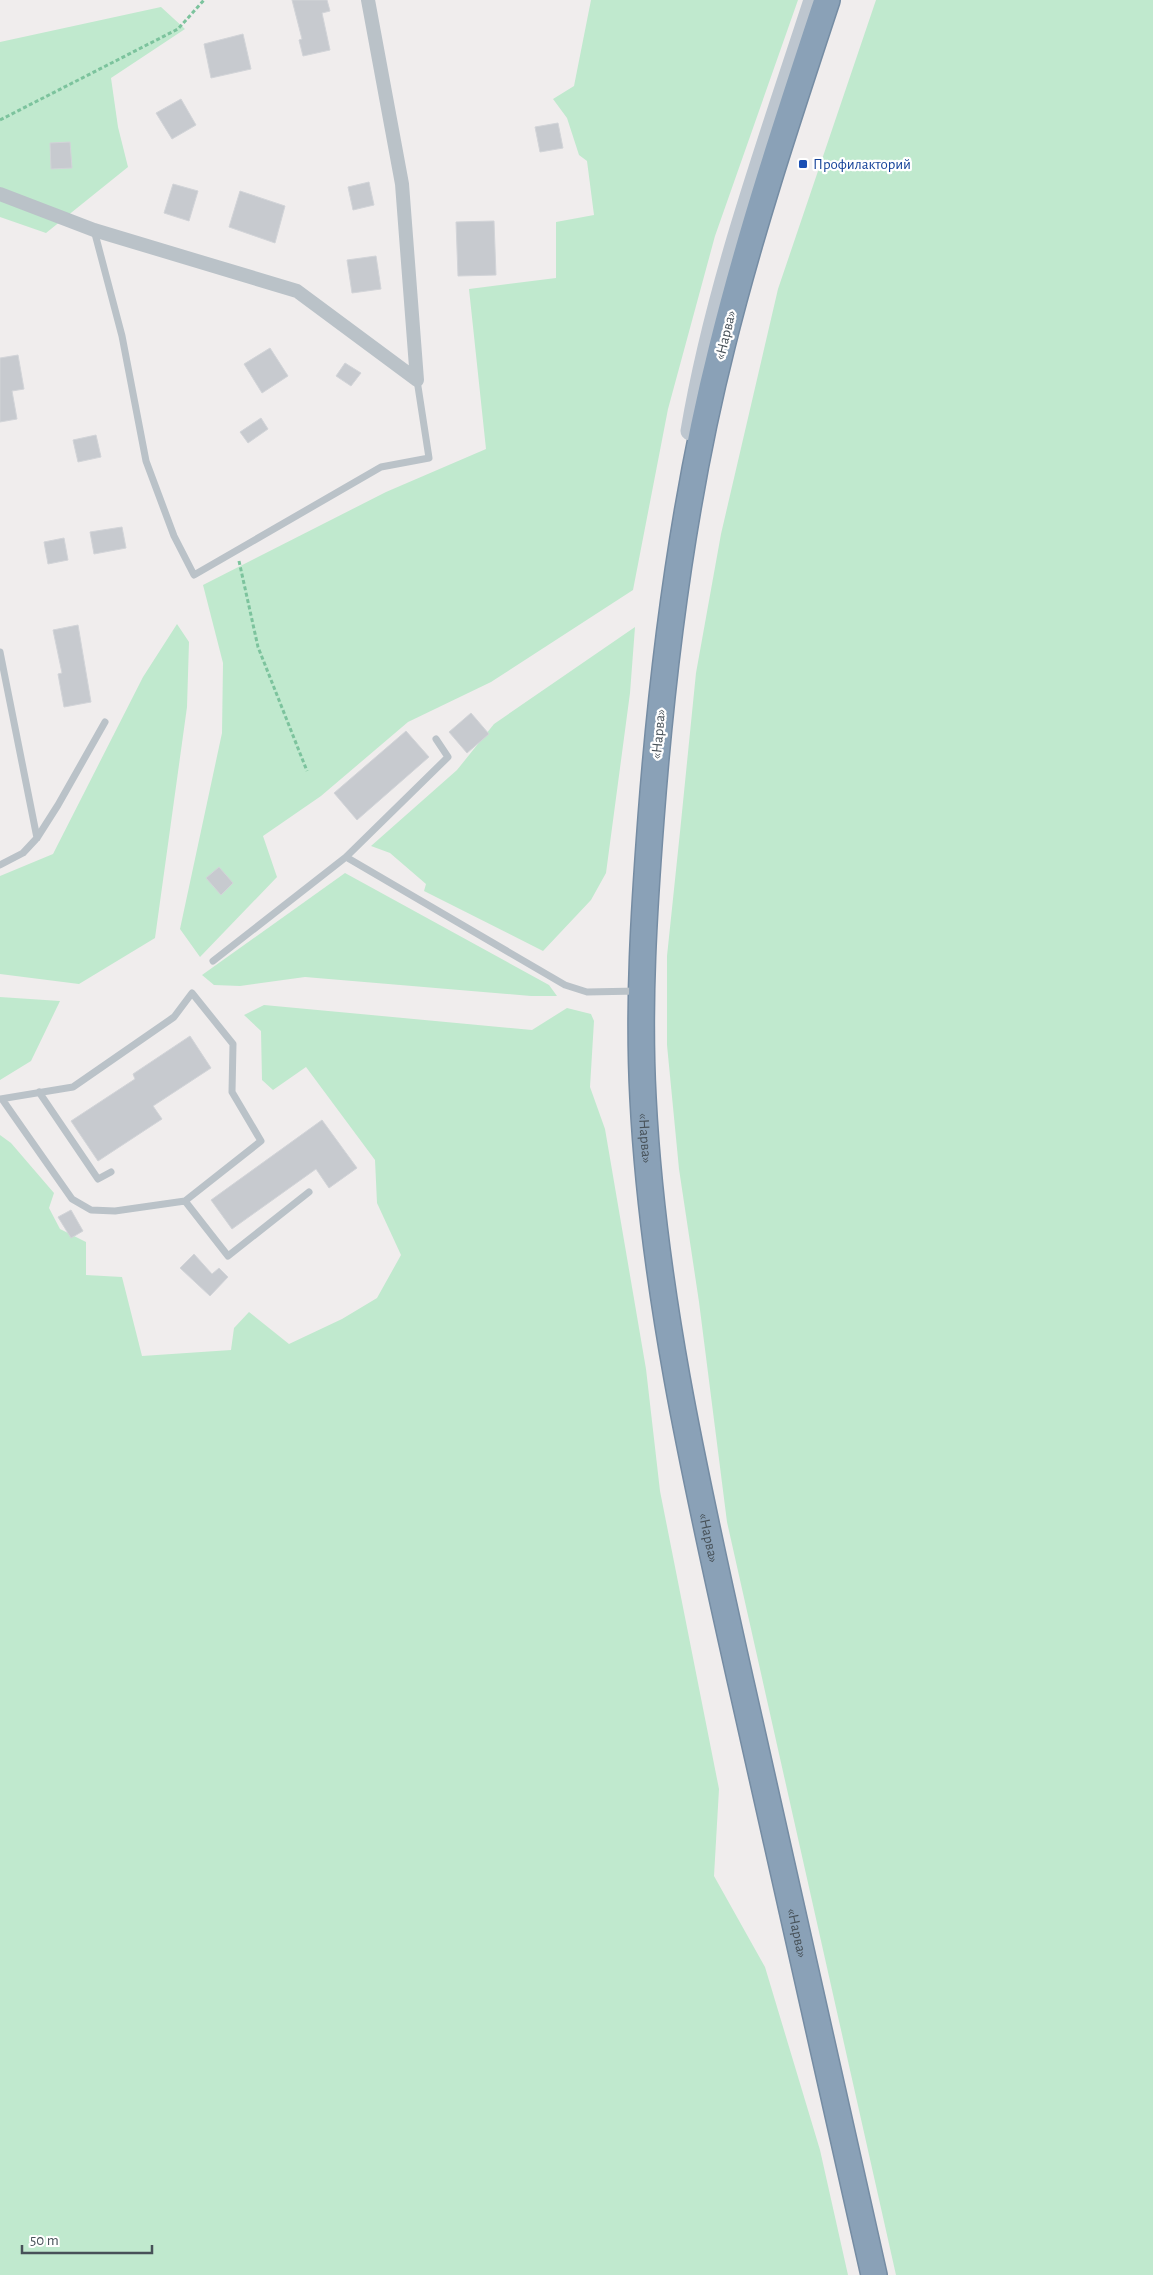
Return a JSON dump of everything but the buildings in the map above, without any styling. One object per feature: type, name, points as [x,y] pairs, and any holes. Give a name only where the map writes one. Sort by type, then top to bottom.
[{"type":"highway","name":"«Нарва»","points":[[827,0],[762,200],[722,342],[696,468],[670,622],[657,740],[640,991],[643,1095],[649,1178],[666,1314],[722,1598],[874,2275]]},
{"type":"highway","points":[[678,573],[750,280],[840,0]]},
{"type":"main road","points":[[670,622],[680,496],[707,349],[749,197],[813,0]]},
{"type":"street","points":[[368,0],[402,184],[417,380]]},
{"type":"street","points":[[0,194],[94,230],[297,291],[417,380]]},
{"type":"lane","points":[[94,230],[122,336],[146,461],[174,536],[194,575],[381,467],[429,458],[417,380]]},
{"type":"lane","points":[[0,652],[37,838]]},
{"type":"lane","points":[[0,865],[23,853],[37,838],[106,722]]},
{"type":"lane","points":[[213,962],[346,857],[448,757],[436,739]]},
{"type":"lane","points":[[346,857],[565,985],[587,992],[640,991]]},
{"type":"lane","points":[[192,993],[233,1044],[232,1092],[261,1141],[185,1201],[115,1211],[91,1210],[72,1199],[1,1099],[73,1086],[174,1017],[192,993]]},
{"type":"lane","points":[[39,1092],[98,1179],[111,1172]]},
{"type":"lane","points":[[185,1201],[228,1256],[308,1192]]},
{"type":"path","points":[[0,120],[178,29],[204,0]]},
{"type":"path","points":[[237,551],[258,648],[307,771]]},
{"type":"green space","points":[[591,0],[798,0],[715,236],[668,409],[633,590],[491,682],[408,722],[321,796],[263,836],[277,877],[200,957],[180,929],[222,733],[223,663],[203,585],[386,492],[486,449],[469,289],[556,278],[556,222],[594,215],[587,161],[579,155],[567,118],[553,99],[574,86]]},
{"type":"green space","points":[[876,0],[1153,0],[1153,2275],[896,2275],[727,1522],[699,1302],[679,1169],[667,1045],[667,956],[696,673],[721,534],[778,289]]},
{"type":"green space","points":[[161,7],[185,29],[111,78],[118,127],[128,167],[46,233],[0,217],[0,42]]},
{"type":"green space","points":[[177,624],[189,642],[187,707],[155,938],[79,984],[0,974],[0,876],[53,854],[143,677]]},
{"type":"green space","points":[[635,627],[630,693],[606,873],[591,900],[543,951],[424,891],[426,884],[390,853],[371,846],[457,770],[494,724]]},
{"type":"green space","points":[[345,873],[549,985],[557,996],[531,996],[305,977],[240,986],[214,985],[202,975]]},
{"type":"green space","points":[[0,997],[60,1001],[31,1061],[0,1080]]},
{"type":"green space","points":[[264,1005],[532,1030],[567,1008],[591,1014],[594,1021],[590,1087],[605,1129],[646,1369],[660,1491],[719,1789],[714,1876],[765,1967],[820,2150],[848,2275],[0,2275],[0,1135],[11,1143],[54,1193],[49,1208],[60,1229],[86,1242],[86,1275],[122,1277],[142,1356],[231,1350],[234,1328],[249,1312],[289,1344],[342,1319],[377,1298],[401,1255],[377,1203],[375,1160],[306,1067],[273,1090],[262,1080],[261,1031],[244,1015]]},
{"type":"place","name":"Профилакторий","points":[[803,164]]}]
